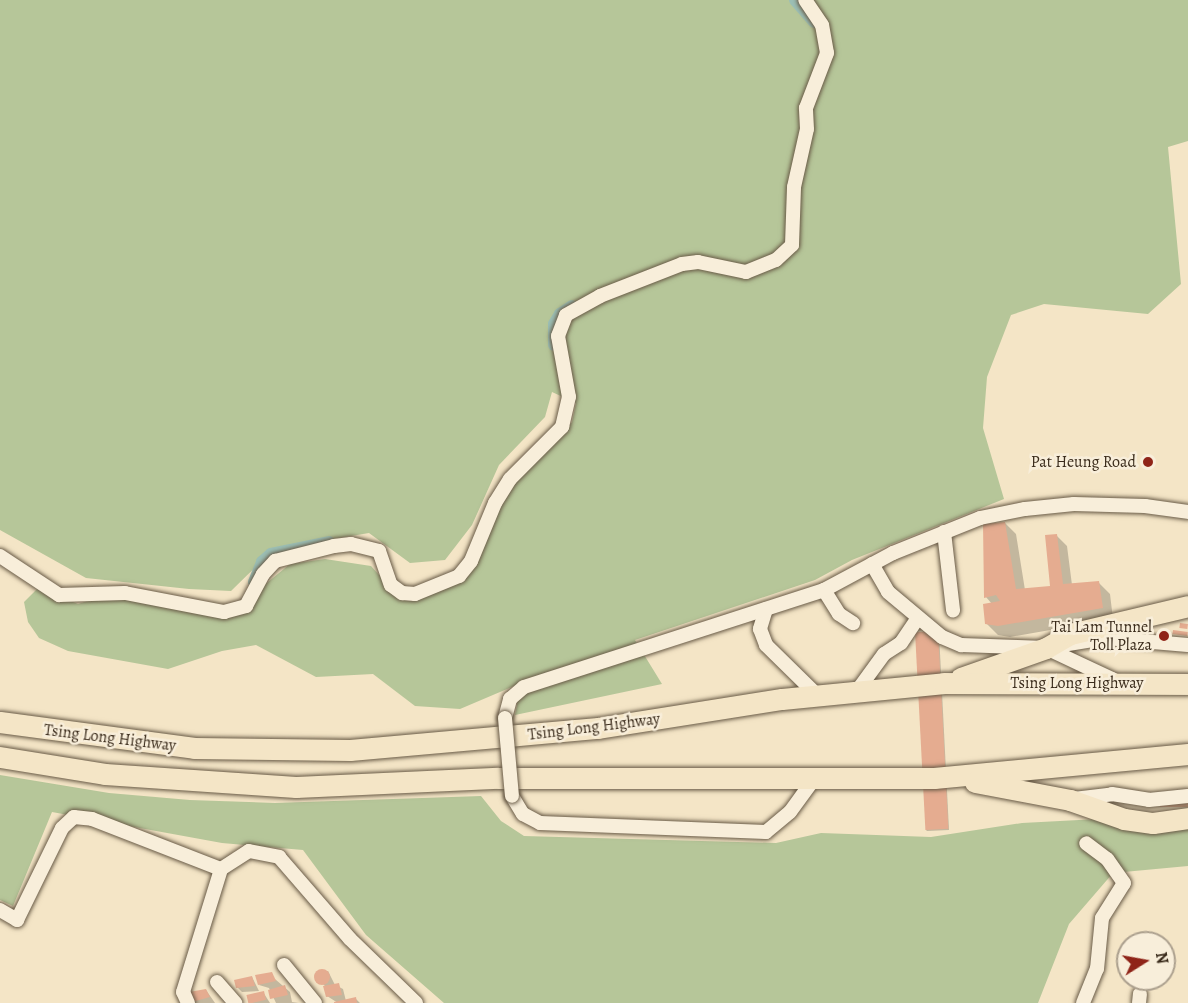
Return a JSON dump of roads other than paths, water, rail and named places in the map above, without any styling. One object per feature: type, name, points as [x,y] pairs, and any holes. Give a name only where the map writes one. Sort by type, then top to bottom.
[{"type":"highway","points":[[944,683],[1046,648],[1070,634],[1188,606]]},
{"type":"highway","name":"Tsing Long Highway","points":[[0,722],[182,747],[350,750],[598,728],[818,695],[944,683],[1188,684]]},
{"type":"highway","points":[[0,757],[116,775],[296,787],[498,778],[951,777],[1188,754]]},
{"type":"highway","points":[[951,777],[1071,800],[1124,819],[1153,823],[1188,818]]},
{"type":"street","points":[[0,556],[59,595],[124,593],[224,612],[246,606],[263,574],[275,561],[333,546],[351,544],[379,551],[391,585],[402,593],[415,594],[459,576],[471,561],[510,479],[562,427],[567,417],[569,397],[558,336],[566,315],[600,296],[681,264],[698,262],[746,272],[776,260],[792,245],[794,187],[807,129],[806,108],[827,53],[822,25],[805,0]]},
{"type":"street","points":[[814,779],[789,812],[766,832],[540,823],[523,814],[512,796],[505,718],[510,699],[525,687],[824,590],[872,564],[980,518],[1024,509],[1119,504],[1188,512]]},
{"type":"street","points":[[944,532],[953,610]]},
{"type":"street","points":[[872,564],[888,592],[917,619],[942,637],[961,645],[1046,648],[1106,638],[1188,645]]},
{"type":"street","points":[[824,590],[839,614],[853,622]]},
{"type":"street","points":[[766,609],[760,629],[766,645],[818,695]]},
{"type":"street","points":[[857,691],[884,654],[901,643],[917,619]]},
{"type":"street","points":[[1046,648],[1119,682]]},
{"type":"street","points":[[1071,800],[1112,795],[1149,800],[1188,796]]},
{"type":"street","points":[[0,910],[17,920],[62,828],[74,817],[92,819],[221,869]]},
{"type":"street","points":[[1083,1003],[1097,969],[1102,918],[1124,883],[1107,859],[1086,843]]},
{"type":"street","points":[[175,1003],[185,997],[221,869],[249,851],[279,857],[350,939],[416,1003]]},
{"type":"street","points":[[284,964],[315,1003]]},
{"type":"street","points":[[217,981],[235,1003]]},
{"type":"waterway","points":[[795,0],[814,22]]},
{"type":"waterway","points":[[554,345],[554,324],[560,314],[572,306]]},
{"type":"waterway","points":[[254,582],[262,562],[271,554],[329,542]]},
{"type":"place","name":"Pat Heung Road","points":[[1148,462]]},
{"type":"place","name":"Tai Lam Tunnel Toll Plaza","points":[[1164,636]]}]
